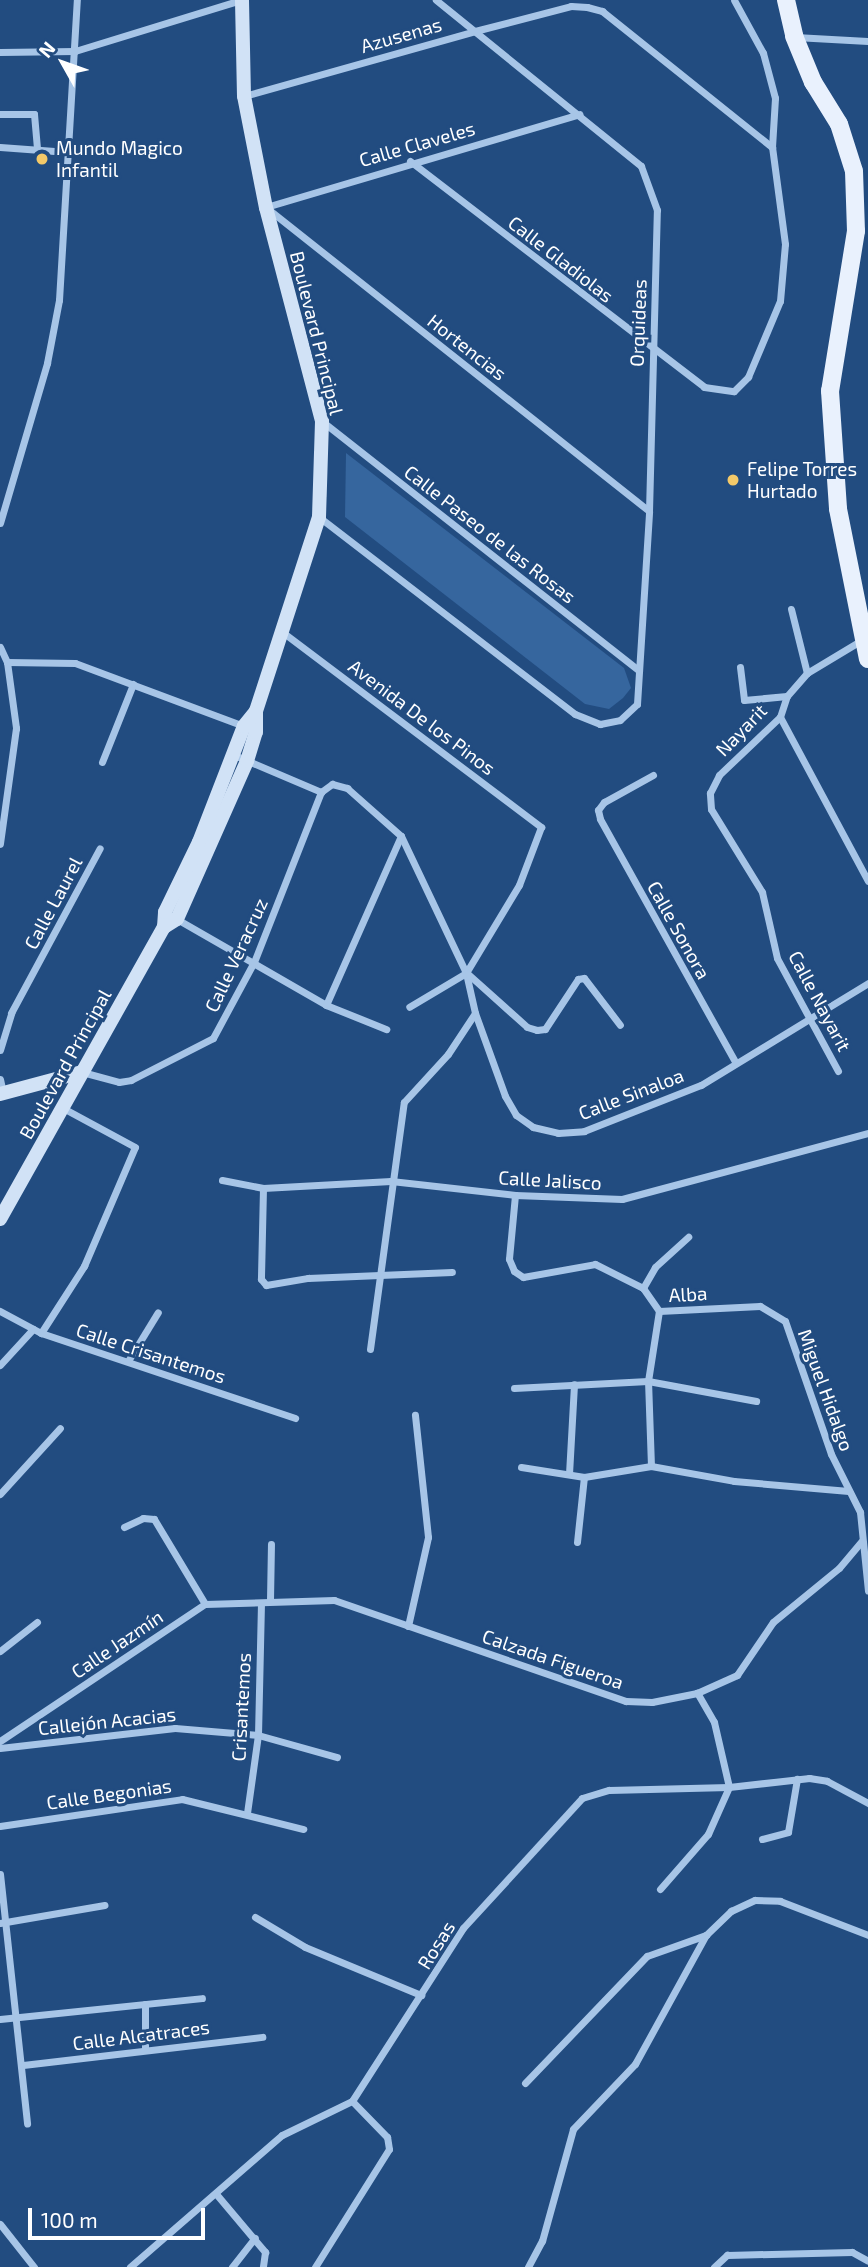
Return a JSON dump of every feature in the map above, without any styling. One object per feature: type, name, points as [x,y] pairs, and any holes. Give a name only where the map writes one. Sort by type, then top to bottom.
[{"type":"main road","points":[[786,0],[794,36],[813,82],[839,124],[854,172],[856,231],[830,391],[838,509],[862,640],[868,659]]},
{"type":"street","points":[[0,523],[3,496],[47,363],[59,300],[77,0]]},
{"type":"street","points":[[0,52],[75,51],[242,0]]},
{"type":"street","name":"Boulevard Principal","points":[[0,1219],[171,916],[241,758],[285,634],[320,517],[322,421],[265,208],[244,96],[242,0]]},
{"type":"street","name":"Orquideas","points":[[320,517],[575,714],[600,724],[620,720],[637,704],[649,511],[657,209],[641,166],[436,0]]},
{"type":"street","points":[[734,0],[762,53],[775,97],[772,147]]},
{"type":"street","name":"Azusenas","points":[[244,96],[571,6],[602,11],[772,147]]},
{"type":"street","points":[[794,36],[868,41]]},
{"type":"street","points":[[0,114],[34,114],[37,149]]},
{"type":"street","name":"Calle Claveles","points":[[265,208],[410,161],[579,114]]},
{"type":"street","points":[[0,147],[68,152]]},
{"type":"street","name":"Calle Gladiolas","points":[[410,161],[653,351],[704,387],[734,391],[748,377],[780,301],[785,244],[772,147]]},
{"type":"street","name":"Hortencias","points":[[265,208],[649,511]]},
{"type":"street","name":"Calle Paseo de las Rosas","points":[[322,421],[639,671]]},
{"type":"street","points":[[791,609],[807,673]]},
{"type":"street","name":"Avenida De los Pinos","points":[[285,634],[541,827],[519,885],[466,973]]},
{"type":"street","name":"Nayarit","points":[[710,793],[719,775],[780,717],[787,695],[807,673],[862,640]]},
{"type":"street","points":[[0,647],[7,662],[16,728],[0,844]]},
{"type":"street","points":[[7,662],[75,663],[250,729]]},
{"type":"street","points":[[740,667],[744,700],[787,695]]},
{"type":"street","points":[[102,762],[133,684]]},
{"type":"street","points":[[780,717],[868,881]]},
{"type":"street","points":[[241,758],[321,792],[332,784],[347,788],[401,836],[326,1005]]},
{"type":"street","name":"Calle Sonora","points":[[653,775],[604,802],[598,810],[736,1063]]},
{"type":"street","name":"Calle Veracruz","points":[[82,1072],[118,1082],[131,1080],[200,1048],[213,1038],[254,962],[321,792]]},
{"type":"street","name":"Calle Nayarit","points":[[710,793],[712,808],[762,892],[778,958],[838,1071]]},
{"type":"street","name":"Calle Sinaloa","points":[[401,836],[466,973],[475,1013],[516,1115],[533,1127],[558,1133],[584,1132],[701,1085],[812,1021],[868,983]]},
{"type":"street","name":"Calle Laurel","points":[[0,1049],[11,1013],[100,848]]},
{"type":"street","points":[[171,916],[326,1005],[386,1029]]},
{"type":"street","points":[[410,1007],[466,973],[527,1027],[537,1030],[545,1028],[578,979],[583,978],[620,1025]]},
{"type":"street","points":[[370,1349],[391,1181],[404,1102],[449,1054],[475,1013]]},
{"type":"street","points":[[1,1089],[82,1072]]},
{"type":"street","points":[[41,1333],[84,1266],[135,1147],[63,1108]]},
{"type":"street","name":"Calle Jalisco","points":[[222,1180],[263,1188],[391,1181],[515,1195],[622,1199],[868,1133]]},
{"type":"street","points":[[263,1188],[261,1279],[266,1285],[309,1278],[452,1272]]},
{"type":"street","points":[[515,1195],[509,1259],[514,1271],[523,1278],[595,1264],[643,1288],[659,1311]]},
{"type":"street","points":[[643,1288],[655,1267],[688,1237]]},
{"type":"street","name":"Alba","points":[[651,1466],[648,1381],[659,1311],[760,1306],[785,1321]]},
{"type":"street","name":"Calle Crisantemos","points":[[0,1311],[41,1333],[295,1418]]},
{"type":"street","points":[[128,1362],[158,1312]]},
{"type":"street","name":"Miguel Hidalgo","points":[[785,1321],[827,1443],[860,1512],[868,1591]]},
{"type":"street","points":[[0,1365],[33,1329]]},
{"type":"street","points":[[514,1388],[648,1381],[756,1401]]},
{"type":"street","points":[[569,1474],[574,1384]]},
{"type":"street","points":[[408,1626],[428,1537],[415,1415]]},
{"type":"street","points":[[0,1494],[3,1484],[60,1428]]},
{"type":"street","points":[[521,1467],[584,1477],[651,1466],[734,1481],[849,1491]]},
{"type":"street","points":[[578,1542],[584,1477]]},
{"type":"street","points":[[860,1512],[868,1506]]},
{"type":"street","points":[[124,1527],[143,1518],[154,1519],[205,1604],[261,1603]]},
{"type":"street","name":"Calzada Figueroa","points":[[261,1603],[270,1600],[334,1600],[626,1701],[652,1702],[697,1693],[737,1675],[773,1622],[839,1568],[862,1541]]},
{"type":"street","points":[[270,1600],[271,1544]]},
{"type":"street","name":"Crisantemos","points":[[247,1812],[258,1735],[261,1603]]},
{"type":"street","name":"Calle Jazmín","points":[[0,1741],[205,1604]]},
{"type":"street","points":[[0,1651],[37,1622]]},
{"type":"street","points":[[660,1889],[708,1834],[729,1787],[713,1722],[697,1693]]},
{"type":"street","name":"Callejón Acacias","points":[[0,1748],[175,1728],[258,1735],[337,1757]]},
{"type":"street","points":[[762,1839],[784,1837],[788,1832],[797,1779]]},
{"type":"street","name":"Rosas","points":[[352,2101],[463,1928],[582,1798],[609,1790],[729,1787],[797,1779],[827,1781],[868,1803]]},
{"type":"street","name":"Calle Begonias","points":[[0,1826],[182,1799],[247,1812],[303,1829]]},
{"type":"street","points":[[0,1874],[3,1923],[23,2065],[27,2124]]},
{"type":"street","points":[[528,2267],[542,2241],[573,2129],[635,2064],[706,1935],[731,1911],[755,1900],[798,1905],[829,1922],[868,1935]]},
{"type":"street","points":[[3,1923],[104,1905]]},
{"type":"street","points":[[255,1917],[305,1947],[421,1995]]},
{"type":"street","points":[[525,2083],[647,1956],[706,1935]]},
{"type":"street","points":[[0,2019],[202,1998]]},
{"type":"street","points":[[145,2004],[145,2050]]},
{"type":"street","name":"Calle Alcatraces","points":[[23,2065],[262,2037]]},
{"type":"street","points":[[130,2267],[217,2195],[282,2135],[352,2101],[387,2137],[389,2149],[315,2267]]},
{"type":"street","points":[[217,2195],[265,2252],[263,2267]]},
{"type":"street","points":[[0,2224],[34,2267]]},
{"type":"street","points":[[232,2267],[255,2238]]},
{"type":"street","points":[[714,2267],[727,2255],[852,2252],[868,2261]]},
{"type":"shaded area","points":[[346,453],[624,668],[631,688],[623,698],[609,709],[585,704],[345,517]]},
{"type":"place","name":"Mundo Magico Infantil","points":[[42,159]]},
{"type":"place","name":"Felipe Torres Hurtado","points":[[733,480]]}]
